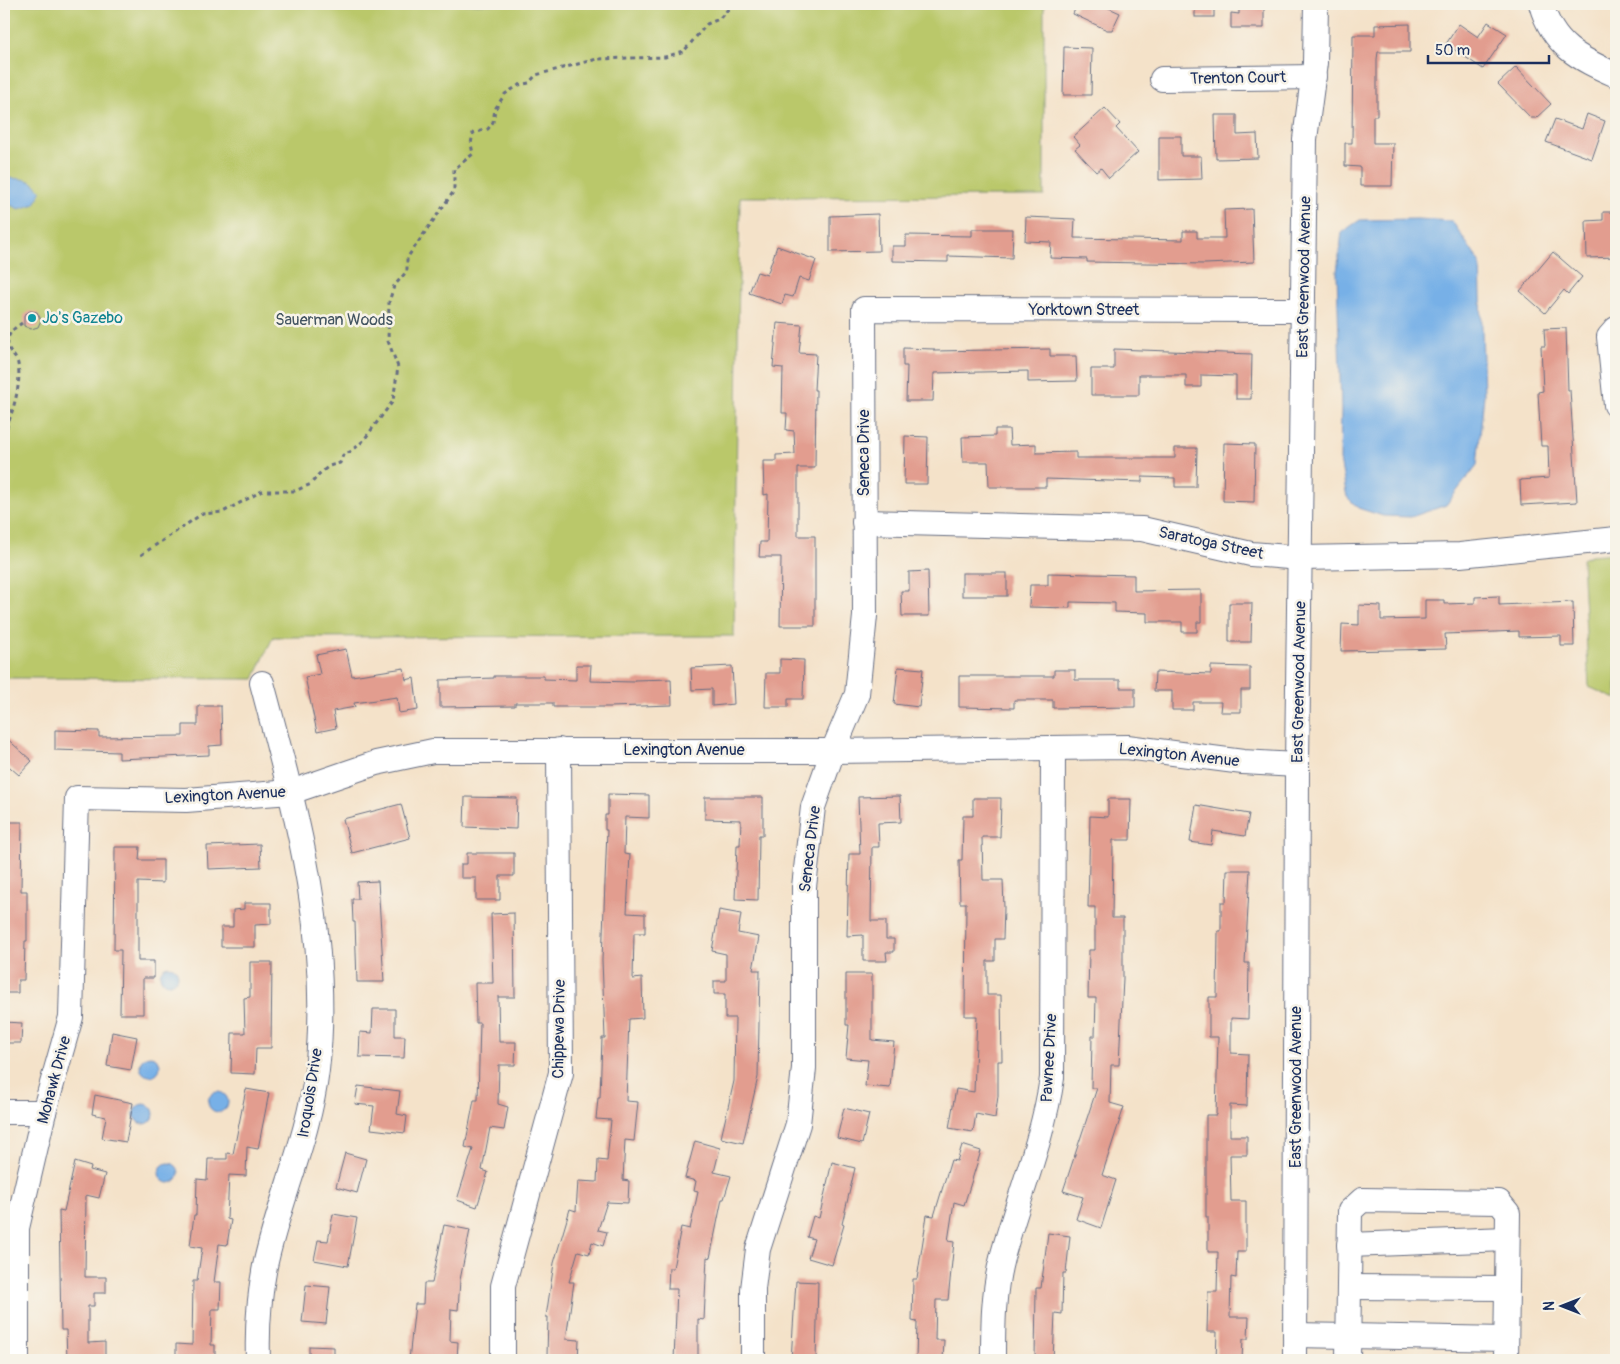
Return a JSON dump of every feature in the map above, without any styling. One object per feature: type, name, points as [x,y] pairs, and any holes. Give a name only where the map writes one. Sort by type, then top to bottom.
[{"type":"street","name":"East Greenwood Avenue","points":[[1295,1360],[1297,765],[1305,139],[1314,77],[1316,4]]},
{"type":"street","points":[[1541,4],[1551,32],[1582,59],[1616,74]]},
{"type":"street","name":"Trenton Court","points":[[1162,79],[1314,77]]},
{"type":"street","name":"Yorktown Street","points":[[864,309],[1303,310]]},
{"type":"street","name":"Seneca Drive","points":[[753,1360],[753,1289],[758,1249],[798,1124],[804,1068],[804,887],[813,807],[856,694],[865,616],[864,309]]},
{"type":"street","points":[[1616,329],[1610,337],[1616,405]]},
{"type":"street","name":"Saratoga Street","points":[[864,522],[1142,529],[1251,554],[1301,558],[1460,555],[1616,539]]},
{"type":"street","name":"Iroquois Drive","points":[[258,1360],[257,1325],[266,1266],[308,1124],[317,1069],[320,988],[312,898],[291,792],[262,683]]},
{"type":"street","name":"Lexington Avenue","points":[[77,798],[186,800],[291,792],[376,763],[432,751],[833,751],[1127,747],[1243,762],[1297,765]]},
{"type":"street","name":"Pawnee Drive","points":[[993,1360],[993,1306],[1002,1259],[1046,1115],[1052,1078],[1053,749]]},
{"type":"street","name":"Chippewa Drive","points":[[503,1360],[503,1286],[561,1073],[559,750]]},
{"type":"street","name":"Mohawk Drive","points":[[17,1360],[17,1228],[44,1112],[71,1017],[77,798]]},
{"type":"street","points":[[4,1112],[44,1112]]},
{"type":"street","points":[[1295,1336],[1348,1337],[1506,1350],[1508,1213],[1499,1202],[1362,1200],[1350,1211],[1348,1288],[1348,1337],[1348,1360]]},
{"type":"street","points":[[1349,1245],[1507,1239]]},
{"type":"street","points":[[1348,1288],[1506,1288]]},
{"type":"path","points":[[142,555],[202,514],[223,512],[262,490],[295,491],[311,484],[318,474],[329,466],[340,463],[343,455],[352,451],[373,429],[382,412],[393,401],[398,367],[388,341],[389,302],[394,286],[407,271],[407,258],[454,191],[454,169],[473,154],[471,144],[473,133],[488,129],[493,122],[495,109],[506,94],[520,85],[529,83],[536,75],[564,66],[581,65],[597,59],[665,57],[684,51],[707,24],[719,19],[733,4]]},
{"type":"path","points":[[4,436],[16,396],[19,373],[17,360],[10,353],[5,342],[9,333],[22,323]]},
{"type":"path","points":[[4,330],[9,333]]},
{"type":"green space","name":"Sauerman Woods","points":[[4,4],[1044,4],[1044,196],[740,197],[734,636],[273,637],[254,679],[4,678]]},
{"type":"green space","points":[[1616,553],[1616,699],[1589,687],[1582,559],[1591,555]]},
{"type":"water","points":[[4,178],[30,181],[38,187],[41,192],[35,204],[19,209],[4,202]]},
{"type":"water","points":[[1417,219],[1452,221],[1480,263],[1484,395],[1477,465],[1446,505],[1411,517],[1383,516],[1358,508],[1347,497],[1340,460],[1341,409],[1337,272],[1342,232],[1360,220]]},
{"type":"water","points":[[169,966],[175,969],[178,975],[175,981],[169,984],[163,981],[160,975],[163,969]]},
{"type":"water","points":[[150,1056],[157,1059],[160,1066],[157,1073],[150,1076],[143,1073],[140,1066],[143,1059]]},
{"type":"water","points":[[218,1092],[225,1095],[228,1102],[225,1109],[218,1112],[211,1109],[208,1102],[211,1095]]},
{"type":"water","points":[[144,1104],[151,1107],[154,1114],[151,1121],[144,1124],[137,1121],[134,1114],[137,1107]]},
{"type":"water","points":[[169,1163],[176,1166],[179,1173],[176,1180],[169,1183],[162,1180],[159,1173],[162,1166]]},
{"type":"building","points":[[1077,4],[1100,4],[1120,13],[1112,30],[1107,30],[1073,14]]},
{"type":"building","points":[[1195,4],[1214,4],[1214,17],[1195,17]]},
{"type":"building","points":[[1239,4],[1264,4],[1264,28],[1231,28],[1231,13],[1239,14]]},
{"type":"building","points":[[1488,22],[1507,34],[1483,69],[1446,44],[1459,24],[1478,37]]},
{"type":"building","points":[[1410,24],[1410,52],[1378,52],[1377,59],[1377,116],[1373,116],[1373,143],[1393,143],[1392,186],[1360,186],[1360,167],[1345,166],[1345,143],[1352,143],[1353,35],[1375,35],[1375,25]]},
{"type":"building","points":[[1064,47],[1092,48],[1091,95],[1063,95]]},
{"type":"building","points":[[1516,67],[1551,104],[1536,118],[1531,118],[1498,84]]},
{"type":"building","points":[[1105,108],[1120,124],[1116,128],[1138,152],[1109,178],[1101,168],[1096,172],[1075,149],[1080,145],[1073,137]]},
{"type":"building","points":[[1587,114],[1605,121],[1592,159],[1546,142],[1555,119],[1582,129]]},
{"type":"building","points":[[1215,115],[1237,115],[1237,135],[1257,134],[1258,158],[1216,159]]},
{"type":"building","points":[[1159,136],[1181,136],[1181,156],[1201,156],[1202,179],[1159,180]]},
{"type":"building","points":[[1252,209],[1254,262],[1205,264],[1087,262],[1087,259],[1050,258],[1051,242],[1025,241],[1026,217],[1075,219],[1074,238],[1183,240],[1183,231],[1197,231],[1197,238],[1225,238],[1224,210]]},
{"type":"building","points":[[1603,212],[1616,212],[1616,257],[1587,258],[1586,221],[1603,220]]},
{"type":"building","points":[[878,214],[879,251],[830,252],[830,216]]},
{"type":"building","points":[[972,229],[1013,229],[1012,258],[948,256],[948,262],[892,261],[892,246],[906,246],[906,235],[972,236]]},
{"type":"building","points":[[777,246],[816,260],[809,281],[799,278],[793,297],[785,295],[782,304],[749,293],[757,272],[767,275]]},
{"type":"building","points":[[1553,252],[1582,277],[1568,294],[1564,290],[1545,313],[1520,291]]},
{"type":"building","name":"Jo's Gazebo","points":[[30,311],[37,312],[41,320],[38,327],[31,329],[24,326],[24,315]]},
{"type":"building","points":[[777,323],[802,325],[799,353],[816,354],[814,390],[816,390],[815,468],[798,468],[798,536],[815,536],[815,626],[780,626],[781,557],[759,557],[760,542],[767,542],[768,494],[764,495],[763,461],[776,461],[776,455],[795,454],[794,431],[786,430],[787,413],[782,413],[783,368],[773,367]]},
{"type":"building","points":[[1566,328],[1568,390],[1570,390],[1577,502],[1521,505],[1520,480],[1549,478],[1548,446],[1541,446],[1538,392],[1543,391],[1541,346],[1545,346],[1544,329]]},
{"type":"building","points":[[903,348],[934,349],[934,351],[1050,349],[1050,356],[1076,356],[1077,381],[1028,382],[1028,371],[934,373],[933,401],[906,401],[907,366],[903,366]]},
{"type":"building","points":[[1114,349],[1252,354],[1251,399],[1236,399],[1236,376],[1201,375],[1201,387],[1186,387],[1186,375],[1139,375],[1139,395],[1091,395],[1091,369],[1114,369]]},
{"type":"building","points":[[995,429],[1009,429],[1010,445],[1036,444],[1036,453],[1076,452],[1076,458],[1175,458],[1175,448],[1197,448],[1196,487],[1175,487],[1175,478],[1142,477],[1142,482],[1046,479],[1046,487],[989,487],[988,462],[963,462],[962,437],[995,436]]},
{"type":"building","points":[[905,436],[928,437],[927,484],[904,484]]},
{"type":"building","points":[[1224,443],[1255,444],[1254,502],[1223,501]]},
{"type":"building","points":[[928,571],[929,616],[902,616],[901,591],[909,591],[909,572]]},
{"type":"building","points":[[962,573],[1007,573],[1007,596],[962,596]]},
{"type":"building","points":[[1048,573],[1134,575],[1134,591],[1201,590],[1201,622],[1197,622],[1197,632],[1182,632],[1182,622],[1147,622],[1147,613],[1115,612],[1115,603],[1070,602],[1070,608],[1029,607],[1030,585],[1048,585]]},
{"type":"building","points":[[1499,596],[1499,605],[1573,602],[1574,646],[1561,646],[1561,636],[1519,637],[1519,631],[1445,634],[1446,649],[1341,651],[1342,624],[1359,625],[1359,605],[1381,606],[1381,620],[1425,619],[1425,600],[1444,600],[1444,604],[1475,603],[1475,597]]},
{"type":"building","points":[[1229,603],[1252,603],[1251,642],[1229,642]]},
{"type":"building","points":[[346,649],[352,676],[404,668],[406,680],[414,678],[418,710],[399,713],[397,697],[354,703],[355,707],[333,711],[336,728],[317,732],[305,677],[320,674],[316,655]]},
{"type":"building","points":[[780,659],[804,660],[803,699],[788,699],[788,707],[765,707],[766,673],[780,673]]},
{"type":"building","points":[[576,665],[591,665],[590,681],[634,682],[634,680],[671,679],[672,705],[553,707],[553,703],[515,703],[515,706],[440,707],[440,680],[494,678],[494,676],[544,676],[544,679],[576,680]]},
{"type":"building","points":[[732,666],[734,704],[712,706],[712,689],[692,690],[691,668]]},
{"type":"building","points":[[1211,666],[1250,667],[1250,690],[1241,690],[1241,712],[1220,712],[1221,702],[1193,702],[1193,710],[1172,710],[1172,691],[1154,691],[1155,672],[1211,674]]},
{"type":"building","points":[[898,667],[923,669],[919,707],[894,704]]},
{"type":"building","points":[[1054,670],[1075,670],[1075,680],[1120,680],[1120,688],[1135,688],[1135,707],[1053,708],[1053,700],[1014,700],[1014,708],[959,707],[959,676],[1054,676]]},
{"type":"building","points":[[198,706],[221,706],[222,745],[209,746],[209,755],[119,759],[119,752],[55,750],[55,730],[99,731],[99,737],[183,736],[183,725],[198,725]]},
{"type":"building","points":[[4,736],[32,761],[19,775],[4,762]]},
{"type":"building","points":[[608,794],[649,795],[649,818],[625,817],[624,854],[630,855],[627,913],[645,914],[645,933],[634,933],[633,979],[642,978],[643,1018],[629,1019],[626,1101],[638,1102],[634,1141],[625,1140],[623,1180],[629,1181],[628,1203],[607,1202],[598,1230],[607,1232],[603,1246],[592,1242],[589,1254],[578,1251],[569,1282],[574,1282],[566,1339],[579,1340],[578,1360],[555,1360],[555,1357],[547,1356],[548,1317],[546,1317],[554,1263],[570,1209],[576,1211],[578,1181],[597,1182],[598,1160],[607,1161],[611,1120],[596,1119],[598,1098],[600,1098],[602,1038],[605,1038],[602,960],[607,830],[605,830],[605,815],[608,815]]},
{"type":"building","points":[[900,796],[901,822],[878,823],[879,847],[872,847],[871,921],[886,921],[886,939],[894,939],[894,952],[886,952],[887,961],[863,961],[863,935],[847,936],[849,854],[860,854],[858,797]]},
{"type":"building","points":[[465,797],[517,798],[516,829],[464,827]]},
{"type":"building","points":[[705,797],[763,797],[763,835],[759,835],[758,900],[735,899],[737,845],[740,845],[741,820],[705,819]]},
{"type":"building","points":[[973,798],[1001,798],[1000,837],[982,837],[983,880],[1003,880],[1004,908],[1003,939],[995,939],[995,961],[987,961],[987,995],[1001,995],[1002,1061],[998,1061],[998,1096],[995,1118],[976,1114],[973,1132],[949,1128],[956,1089],[974,1092],[977,1016],[965,1016],[966,903],[960,903],[959,860],[962,860],[963,816],[973,816]]},
{"type":"building","points":[[1108,799],[1131,799],[1130,840],[1113,840],[1112,918],[1123,918],[1123,978],[1119,1065],[1111,1065],[1110,1103],[1124,1107],[1102,1175],[1116,1180],[1101,1228],[1076,1219],[1083,1197],[1063,1191],[1097,1088],[1091,1088],[1092,1036],[1095,1036],[1096,998],[1088,998],[1089,950],[1095,950],[1095,907],[1088,907],[1090,816],[1108,817]]},
{"type":"building","points":[[401,804],[410,838],[352,853],[343,819]]},
{"type":"building","points":[[1196,805],[1249,814],[1245,836],[1213,831],[1211,845],[1190,842]]},
{"type":"building","points":[[4,822],[22,822],[21,891],[27,891],[27,941],[25,941],[24,980],[18,980],[18,993],[4,993]]},
{"type":"building","points":[[260,844],[261,867],[208,869],[207,846]]},
{"type":"building","points":[[115,847],[140,847],[139,860],[163,860],[163,883],[138,882],[138,961],[154,961],[154,978],[143,978],[143,1014],[120,1014],[121,950],[114,950]]},
{"type":"building","points":[[467,853],[514,853],[514,876],[500,876],[500,900],[476,900],[476,878],[461,878],[461,864],[467,864]]},
{"type":"building","points":[[1227,870],[1250,870],[1245,963],[1249,963],[1248,1019],[1231,1018],[1231,1053],[1248,1054],[1247,1106],[1230,1105],[1230,1136],[1247,1136],[1247,1155],[1230,1155],[1231,1201],[1246,1201],[1246,1252],[1237,1252],[1236,1278],[1231,1277],[1230,1317],[1249,1317],[1248,1339],[1243,1339],[1242,1360],[1216,1360],[1217,1332],[1207,1332],[1208,1292],[1217,1292],[1218,1252],[1208,1252],[1208,1217],[1206,1217],[1206,1115],[1216,1115],[1218,1037],[1209,1037],[1209,997],[1217,997],[1218,931],[1221,931],[1221,902],[1226,902]]},
{"type":"building","points":[[378,881],[384,982],[357,982],[355,922],[353,922],[352,899],[358,899],[357,882]]},
{"type":"building","points":[[244,903],[271,903],[271,924],[255,925],[255,947],[221,947],[221,927],[233,927],[233,910],[244,909]]},
{"type":"building","points":[[719,910],[741,914],[738,933],[759,937],[753,970],[760,970],[758,1077],[743,1143],[721,1138],[734,1081],[735,1018],[725,1018],[725,994],[714,994],[714,981],[726,981],[726,954],[712,951]]},
{"type":"building","points":[[514,913],[515,997],[498,997],[499,1042],[516,1042],[515,1065],[499,1065],[498,1104],[508,1107],[504,1130],[490,1128],[482,1170],[488,1172],[477,1207],[457,1200],[473,1149],[465,1147],[474,1100],[478,1100],[480,1023],[476,1023],[475,983],[493,983],[491,914]]},
{"type":"building","points":[[250,962],[272,962],[271,1048],[256,1048],[255,1074],[231,1073],[232,1033],[245,1033],[244,998],[250,997]]},
{"type":"building","points":[[846,974],[872,974],[872,1040],[894,1042],[890,1088],[865,1086],[868,1060],[846,1058],[849,1025],[846,1025]]},
{"type":"building","points":[[373,1009],[395,1009],[395,1036],[405,1036],[404,1058],[359,1057],[360,1032],[372,1033]]},
{"type":"building","points":[[4,1022],[22,1023],[21,1043],[4,1043]]},
{"type":"building","points":[[112,1032],[137,1037],[131,1070],[107,1066]]},
{"type":"building","points":[[358,1086],[400,1091],[397,1114],[407,1116],[405,1133],[371,1129],[374,1106],[355,1104]]},
{"type":"building","points":[[246,1089],[269,1093],[258,1149],[247,1147],[246,1176],[229,1175],[227,1219],[231,1220],[227,1245],[219,1244],[214,1282],[221,1282],[220,1309],[212,1309],[211,1345],[215,1345],[215,1360],[176,1360],[176,1344],[192,1345],[193,1281],[197,1281],[202,1248],[190,1246],[194,1215],[196,1215],[197,1179],[207,1180],[208,1159],[227,1159],[227,1153],[233,1154]]},
{"type":"building","points":[[95,1095],[133,1103],[126,1142],[102,1138],[106,1117],[92,1114]]},
{"type":"building","points":[[844,1108],[869,1114],[862,1144],[837,1138]]},
{"type":"building","points":[[695,1141],[720,1148],[714,1172],[731,1176],[724,1199],[722,1199],[710,1258],[707,1257],[704,1320],[698,1319],[698,1360],[674,1360],[677,1289],[668,1289],[669,1268],[673,1268],[681,1227],[690,1229],[698,1192],[694,1191],[696,1181],[685,1178]]},
{"type":"building","points":[[962,1145],[981,1151],[964,1205],[954,1202],[948,1241],[954,1242],[948,1300],[936,1300],[935,1340],[944,1340],[943,1360],[916,1360],[917,1322],[912,1321],[913,1279],[917,1279],[927,1215],[934,1216],[951,1160],[957,1161]]},
{"type":"building","points":[[345,1153],[366,1159],[357,1193],[336,1187]]},
{"type":"building","points":[[75,1162],[91,1167],[90,1170],[105,1174],[99,1198],[86,1195],[85,1277],[106,1277],[106,1293],[94,1293],[94,1306],[88,1306],[88,1343],[105,1342],[105,1360],[67,1360],[66,1330],[61,1330],[59,1210],[64,1211]]},
{"type":"building","points":[[832,1162],[855,1168],[842,1224],[844,1225],[832,1265],[808,1258],[814,1239],[807,1237],[813,1216],[819,1218]]},
{"type":"building","points":[[333,1214],[357,1218],[348,1266],[314,1260],[318,1240],[328,1241]]},
{"type":"building","points":[[444,1225],[470,1230],[460,1280],[458,1310],[451,1309],[450,1341],[458,1342],[457,1360],[409,1360],[415,1304],[423,1304],[424,1283],[432,1283]]},
{"type":"building","points":[[1048,1233],[1070,1236],[1066,1273],[1063,1273],[1062,1314],[1055,1313],[1053,1360],[1035,1360],[1036,1288],[1041,1288]]},
{"type":"building","points":[[796,1281],[818,1282],[816,1360],[791,1360]]},
{"type":"building","points":[[306,1285],[330,1287],[326,1324],[302,1322]]},
{"type":"building","points":[[309,1346],[334,1347],[334,1360],[309,1360]]},
{"type":"place","name":"Jo's Gazebo","points":[[32,318]]}]
